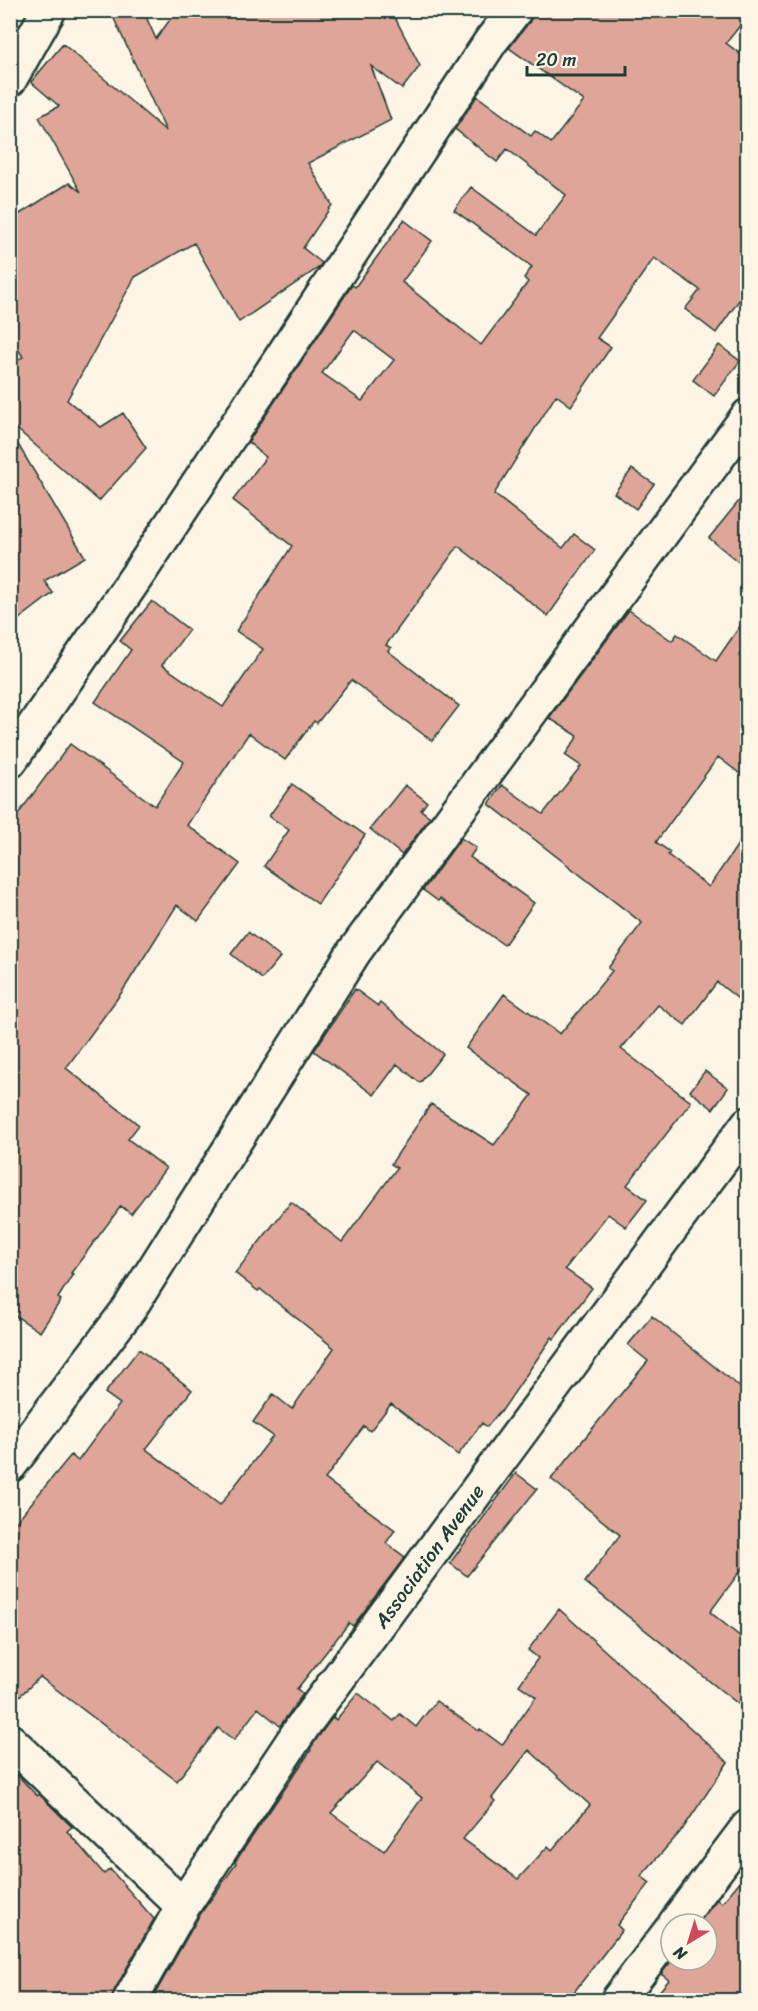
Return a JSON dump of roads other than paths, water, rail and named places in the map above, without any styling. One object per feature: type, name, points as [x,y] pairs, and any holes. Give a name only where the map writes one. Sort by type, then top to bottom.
[{"type":"street","points":[[10,79],[49,10]]},
{"type":"street","points":[[10,760],[143,567],[491,41],[515,10]]},
{"type":"street","points":[[10,1465],[129,1309],[354,952],[747,416]]},
{"type":"street","name":"Association Avenue","points":[[130,2001],[183,1906],[303,1726],[747,1124]]},
{"type":"street","points":[[10,1741],[183,1906]]},
{"type":"street","points":[[684,1912],[747,1827]]},
{"type":"street","points":[[618,2001],[659,1946]]}]
